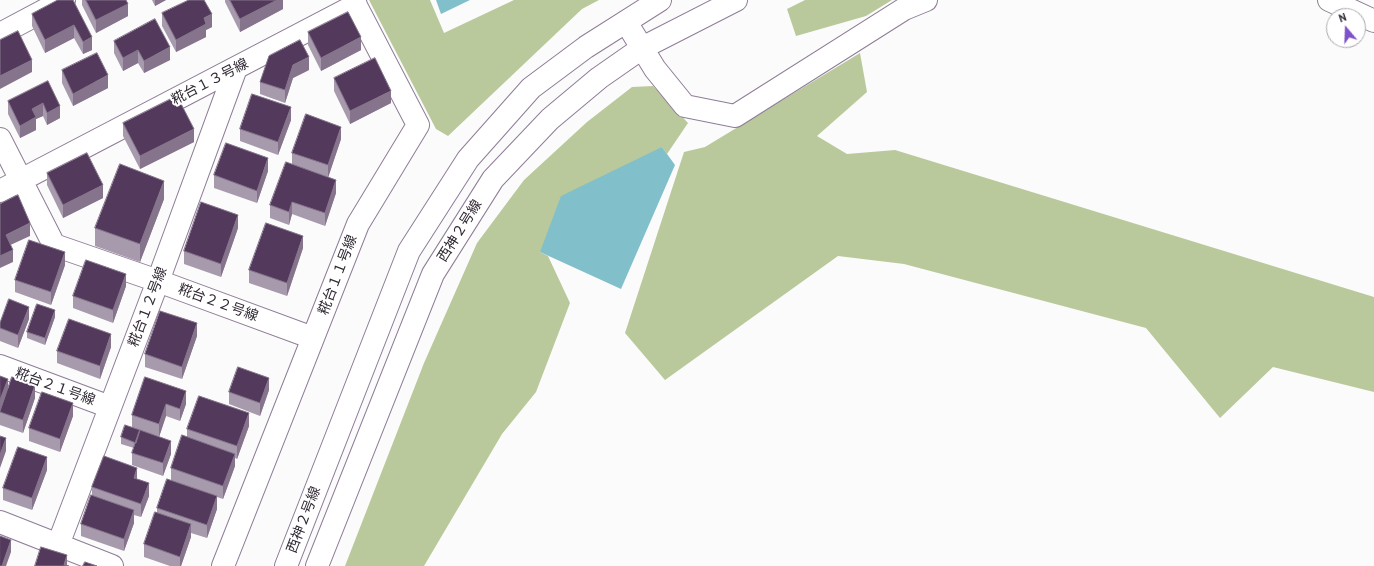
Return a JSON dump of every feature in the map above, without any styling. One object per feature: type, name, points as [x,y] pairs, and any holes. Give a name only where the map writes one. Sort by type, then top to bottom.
[{"type":"street","points":[[0,34],[64,0]]},
{"type":"street","name":"西神２号線","points":[[286,566],[409,252],[468,159],[531,88],[586,47],[660,0]]},
{"type":"street","name":"西神２号線","points":[[317,566],[433,274],[493,179],[550,119],[599,78],[642,48],[736,0]]},
{"type":"street","points":[[626,22],[654,69],[685,106],[735,116],[904,9],[926,0]]},
{"type":"street","points":[[1329,0],[1374,21]]},
{"type":"street","name":"糀台１３号線","points":[[0,191],[236,68],[355,3]]},
{"type":"street","name":"糀台１１号線","points":[[223,566],[358,224],[418,125],[355,3]]},
{"type":"street","name":"糀台１２号線","points":[[58,545],[158,281],[236,68]]},
{"type":"street","name":"糀台２２号線","points":[[0,139],[54,245],[158,281],[313,338]]},
{"type":"street","name":"糀台２１号線","points":[[0,366],[110,407]]},
{"type":"street","points":[[0,522],[112,566]]},
{"type":"green space","points":[[369,0],[430,0],[444,33],[514,0],[599,0],[582,9],[448,136],[436,129]]},
{"type":"green space","points":[[805,0],[892,0],[866,16],[796,36],[787,9]]},
{"type":"green space","points":[[860,53],[867,92],[817,136],[847,154],[895,150],[1374,297],[1374,392],[1273,367],[1220,418],[1146,328],[904,264],[838,256],[665,380],[625,333],[684,152],[705,147]]},
{"type":"green space","points":[[653,86],[688,123],[667,154],[662,147],[540,252],[548,256],[570,303],[536,392],[502,434],[424,566],[345,566],[424,363],[477,243],[524,180],[587,122],[632,87]]},
{"type":"water","points":[[436,0],[470,0],[441,14]]},
{"type":"water","points":[[662,147],[675,165],[621,289],[540,252],[561,196]]},
{"type":"building","points":[[58,0],[73,0],[92,37],[83,42],[74,25],[45,40],[32,14]]},
{"type":"building","points":[[86,0],[126,0],[128,4],[96,20]]},
{"type":"building","points":[[189,0],[204,0],[212,14],[204,18],[206,24],[176,40],[162,13]]},
{"type":"building","points":[[230,0],[277,0],[240,19]]},
{"type":"building","points":[[348,12],[361,37],[321,58],[308,32]]},
{"type":"building","points":[[155,19],[170,47],[144,61],[138,50],[123,58],[114,41]]},
{"type":"building","points":[[18,31],[32,60],[0,76],[0,40]]},
{"type":"building","points":[[300,40],[309,57],[293,65],[285,90],[260,82],[269,56]]},
{"type":"building","points":[[97,53],[108,75],[73,94],[62,70]]},
{"type":"building","points":[[375,58],[391,91],[350,111],[334,78]]},
{"type":"building","points":[[48,81],[60,106],[47,113],[43,103],[32,109],[36,117],[20,126],[8,101]]},
{"type":"building","points":[[252,94],[291,107],[278,142],[240,129]]},
{"type":"building","points":[[177,96],[194,129],[140,156],[123,123]]},
{"type":"building","points":[[306,114],[341,127],[328,165],[292,153]]},
{"type":"building","points":[[226,143],[268,158],[257,191],[214,175]]},
{"type":"building","points":[[87,153],[103,185],[63,205],[47,173]]},
{"type":"building","points":[[286,162],[336,180],[325,213],[292,202],[289,212],[270,205]]},
{"type":"building","points":[[120,164],[164,181],[140,244],[95,228]]},
{"type":"building","points":[[18,195],[30,223],[6,235],[13,250],[0,256],[0,204]]},
{"type":"building","points":[[201,202],[238,215],[221,264],[184,251]]},
{"type":"building","points":[[266,223],[303,236],[287,283],[249,270]]},
{"type":"building","points":[[29,240],[65,252],[51,292],[15,280]]},
{"type":"building","points":[[86,260],[126,274],[113,310],[73,296]]},
{"type":"building","points":[[9,299],[29,307],[18,335],[0,328],[0,323]]},
{"type":"building","points":[[37,304],[55,310],[45,338],[27,332]]},
{"type":"building","points":[[160,311],[197,323],[182,367],[145,354]]},
{"type":"building","points":[[69,319],[111,334],[100,366],[57,351]]},
{"type":"building","points":[[238,367],[269,378],[260,403],[229,392]]},
{"type":"building","points":[[0,376],[8,379],[0,400]]},
{"type":"building","points":[[12,377],[35,385],[23,420],[0,412]]},
{"type":"building","points":[[145,377],[186,391],[180,409],[166,404],[159,424],[132,415]]},
{"type":"building","points":[[42,392],[73,403],[60,439],[29,428]]},
{"type":"building","points":[[199,396],[249,413],[237,446],[187,429]]},
{"type":"building","points":[[125,425],[140,430],[136,443],[121,437]]},
{"type":"building","points":[[140,430],[171,441],[163,463],[132,453]]},
{"type":"building","points":[[182,435],[235,454],[223,486],[171,468]]},
{"type":"building","points":[[0,436],[6,438],[0,455]]},
{"type":"building","points":[[18,447],[47,457],[32,498],[3,488]]},
{"type":"building","points":[[104,456],[137,468],[134,478],[149,483],[141,504],[92,487]]},
{"type":"building","points":[[167,479],[217,496],[207,525],[157,508]]},
{"type":"building","points":[[91,495],[134,510],[124,539],[81,524]]},
{"type":"building","points":[[155,512],[191,524],[180,557],[144,544]]},
{"type":"building","points":[[0,536],[11,540],[2,566],[0,566]]},
{"type":"building","points":[[41,547],[67,555],[64,565],[69,566],[35,566]]},
{"type":"building","points":[[85,562],[97,566],[83,566]]}]
